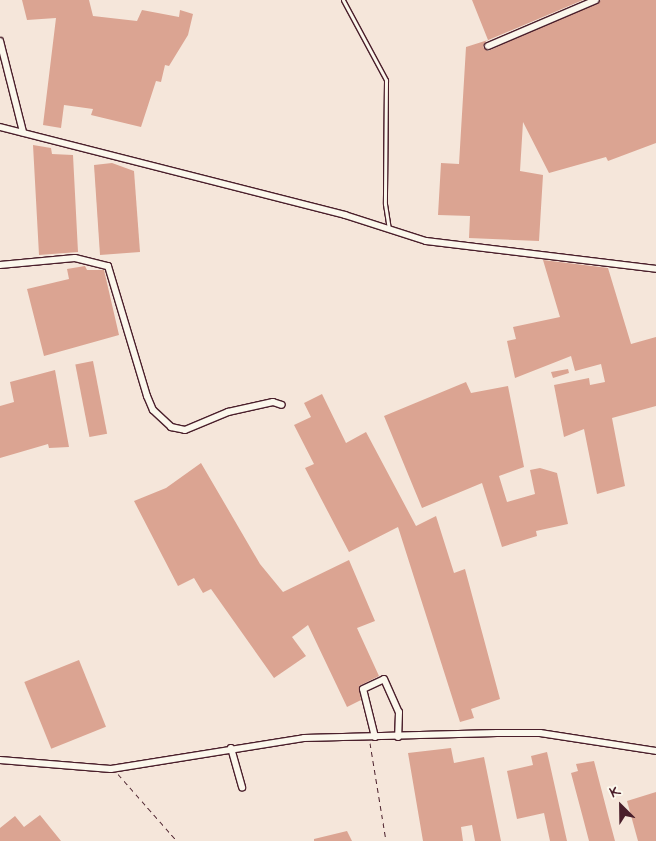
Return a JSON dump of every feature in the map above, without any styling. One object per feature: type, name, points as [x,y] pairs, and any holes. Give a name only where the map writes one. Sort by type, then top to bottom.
[{"type":"street","points":[[488,46],[596,0]]},
{"type":"street","points":[[0,41],[23,132]]},
{"type":"street","points":[[0,127],[345,215],[426,241],[656,269]]},
{"type":"street","points":[[0,265],[74,258],[108,266],[147,396],[153,410],[171,427],[185,430],[228,412],[273,402],[282,405]]},
{"type":"street","points":[[372,736],[363,689],[384,679],[399,712],[398,737]]},
{"type":"street","points":[[0,760],[114,768],[231,748],[304,738],[540,733],[656,751]]},
{"type":"street","points":[[231,748],[242,787]]},
{"type":"lane","points":[[343,0],[386,80],[385,204],[390,231]]},
{"type":"path","points":[[372,736],[386,841]]},
{"type":"path","points":[[114,768],[177,841]]},
{"type":"building","points":[[22,0],[89,0],[93,16],[137,21],[142,10],[179,17],[180,10],[193,14],[188,35],[169,66],[165,65],[161,82],[156,81],[141,127],[91,115],[93,109],[64,105],[61,128],[43,125],[56,18],[27,20]]},
{"type":"building","points":[[472,0],[583,0],[486,41],[483,47],[488,51],[601,0],[656,0],[656,143],[608,161],[606,157],[549,173],[523,122],[520,171],[543,175],[539,241],[469,238],[470,216],[438,215],[441,163],[459,164],[466,47],[488,40]]},
{"type":"building","points":[[33,145],[51,148],[52,154],[73,155],[78,252],[39,255]]},
{"type":"building","points":[[112,163],[134,171],[140,252],[100,255],[94,165]]},
{"type":"building","points":[[543,260],[608,268],[631,344],[656,337],[656,406],[612,418],[625,486],[597,494],[584,429],[564,437],[554,385],[589,378],[590,385],[605,382],[601,364],[575,371],[571,356],[515,378],[507,341],[516,339],[513,327],[560,317]]},
{"type":"building","points":[[85,266],[87,270],[104,270],[119,335],[44,356],[27,289],[69,279],[67,269]]},
{"type":"building","points":[[93,361],[107,434],[89,437],[75,364]]},
{"type":"building","points":[[568,369],[569,373],[553,378],[551,372]]},
{"type":"building","points":[[55,370],[69,447],[49,448],[48,444],[0,458],[0,406],[14,402],[10,382]]},
{"type":"building","points":[[466,382],[471,393],[508,386],[524,467],[499,476],[507,502],[535,494],[530,470],[540,468],[557,473],[568,524],[536,531],[537,536],[502,547],[482,483],[422,508],[384,416]]},
{"type":"building","points":[[322,394],[346,443],[366,432],[416,526],[436,516],[454,573],[465,569],[500,699],[471,709],[474,718],[460,722],[398,527],[349,552],[305,468],[314,464],[294,425],[311,417],[304,403]]},
{"type":"building","points":[[201,463],[260,564],[283,592],[349,560],[375,621],[357,628],[379,676],[359,686],[361,700],[347,707],[308,625],[292,637],[306,656],[274,678],[211,589],[203,593],[194,578],[178,586],[134,501],[166,488]]},
{"type":"building","points":[[79,660],[106,727],[51,749],[24,682]]},
{"type":"building","points":[[451,748],[454,763],[484,757],[501,841],[475,841],[472,825],[461,827],[463,841],[423,841],[408,753]]},
{"type":"building","points":[[547,752],[567,841],[550,841],[544,813],[517,819],[507,771],[533,765],[531,756]]},
{"type":"building","points":[[594,761],[615,841],[589,841],[571,773],[578,771],[576,764]]},
{"type":"building","points":[[656,792],[656,841],[638,841],[627,801]]},
{"type":"building","points":[[40,815],[61,841],[0,841],[0,828],[15,816],[24,827]]},
{"type":"building","points":[[347,831],[352,841],[314,841],[314,839]]}]
